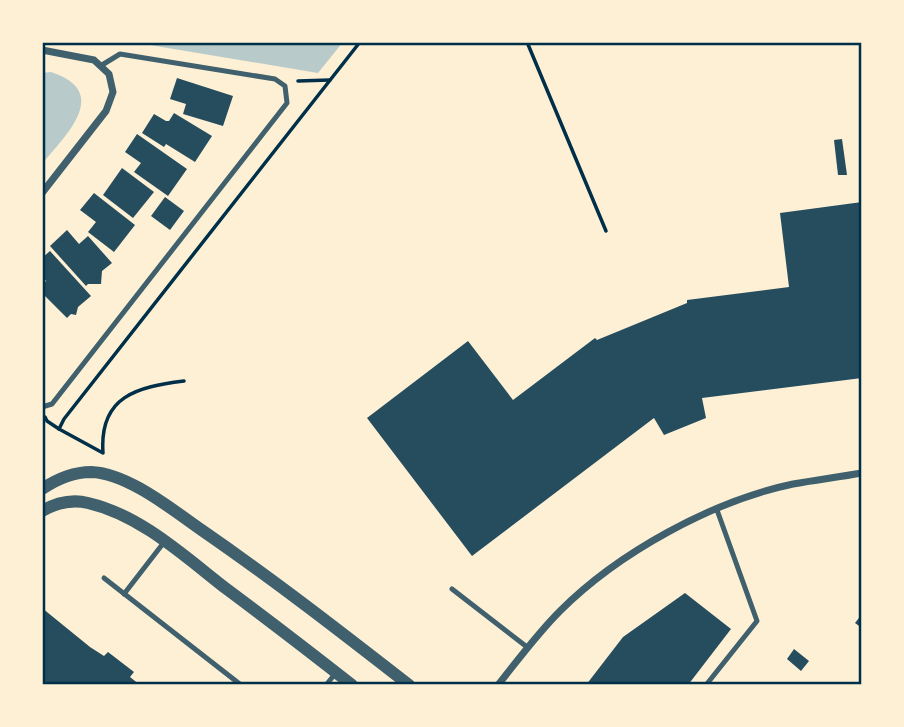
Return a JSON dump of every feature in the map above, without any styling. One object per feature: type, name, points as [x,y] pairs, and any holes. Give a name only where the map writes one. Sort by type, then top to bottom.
[{"type":"street","points":[[42,50],[86,58],[102,65],[109,74],[113,93],[111,102],[42,193]]},
{"type":"street","points":[[42,489],[61,477],[91,472],[125,481],[166,505],[276,582],[409,685]]},
{"type":"street","points":[[498,685],[527,647],[561,610],[625,558],[654,540],[717,510],[792,485],[862,473]]},
{"type":"street","points":[[42,511],[56,503],[85,502],[106,508],[165,541],[352,685]]},
{"type":"lane","points":[[42,408],[52,404],[286,106],[287,90],[275,79],[120,54],[102,65]]},
{"type":"lane","points":[[706,685],[757,621],[717,510]]},
{"type":"lane","points":[[124,594],[165,541]]},
{"type":"lane","points":[[104,579],[241,685]]},
{"type":"lane","points":[[452,589],[527,647]]},
{"type":"lane","points":[[326,685],[336,673]]},
{"type":"path","points":[[59,429],[64,419],[360,42]]},
{"type":"path","points":[[527,42],[606,231]]},
{"type":"path","points":[[281,82],[330,80]]},
{"type":"path","points":[[42,408],[47,421],[103,453],[102,444],[109,417],[124,396],[148,386],[184,382]]},
{"type":"shaded area","points":[[132,42],[343,42],[318,73]]},
{"type":"shaded area","points":[[51,72],[69,81],[79,91],[81,102],[71,127],[42,164],[42,73]]},
{"type":"building","points":[[177,78],[233,96],[223,126],[183,114],[186,104],[170,99]]},
{"type":"building","points":[[174,113],[212,136],[195,162],[142,133],[154,114],[169,121]]},
{"type":"building","points":[[137,134],[187,169],[168,196],[134,172],[141,163],[125,152]]},
{"type":"building","points":[[842,139],[847,175],[838,175],[834,140]]},
{"type":"building","points":[[122,168],[154,192],[133,218],[103,195]]},
{"type":"building","points":[[94,193],[135,225],[114,252],[88,232],[96,222],[80,210]]},
{"type":"building","points":[[165,197],[184,211],[170,230],[151,216]]},
{"type":"building","points":[[862,202],[862,378],[702,398],[706,418],[664,435],[654,418],[472,556],[367,418],[468,341],[513,400],[595,338],[597,340],[687,303],[687,300],[789,287],[780,213]]},
{"type":"building","points":[[67,230],[79,244],[88,236],[112,263],[102,271],[101,284],[86,286],[50,246]]},
{"type":"building","points":[[50,251],[91,296],[78,307],[76,315],[71,314],[67,318],[42,293],[42,285],[46,281],[42,276],[42,258]]},
{"type":"building","points":[[685,593],[731,629],[688,685],[586,685],[623,637]]},
{"type":"building","points":[[42,608],[90,647],[104,656],[108,652],[134,672],[130,677],[140,685],[42,685]]},
{"type":"building","points":[[862,614],[862,628],[855,623]]},
{"type":"building","points":[[794,649],[809,661],[801,671],[787,659]]}]
